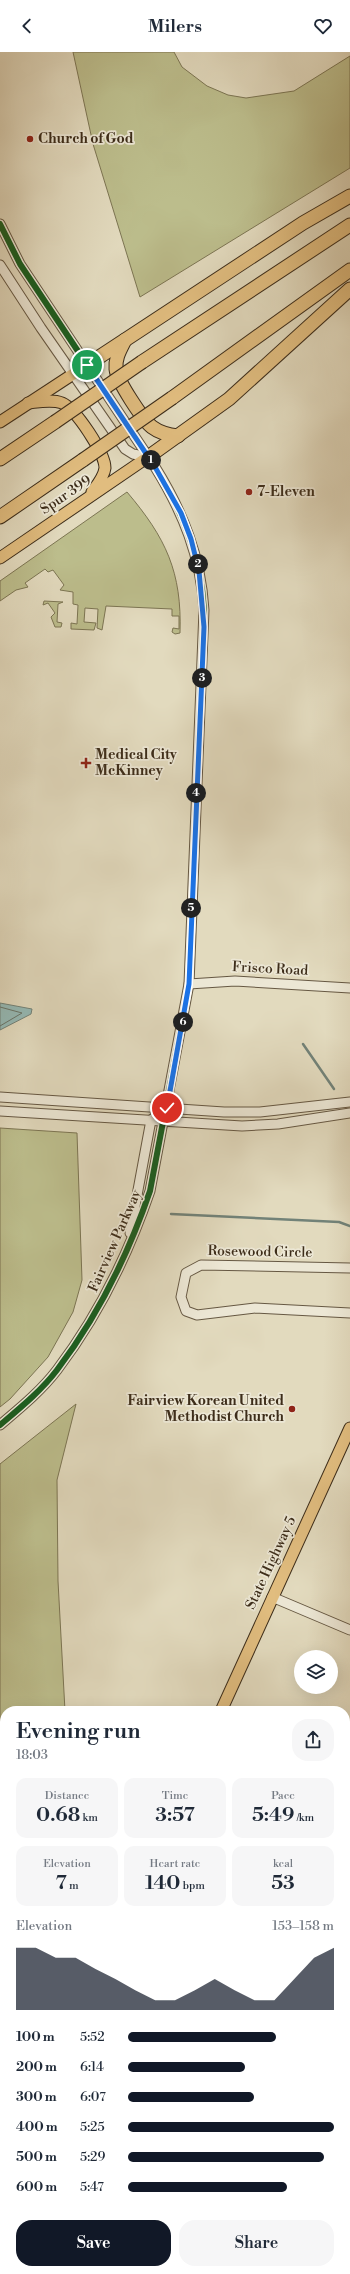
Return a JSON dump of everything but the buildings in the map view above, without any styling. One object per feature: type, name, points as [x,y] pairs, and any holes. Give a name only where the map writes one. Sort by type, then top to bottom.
[{"type":"highway","points":[[87,365],[303,223],[350,196]]},
{"type":"highway","points":[[0,458],[142,362],[350,225]]},
{"type":"highway","points":[[0,517],[172,398],[350,270]]},
{"type":"highway","points":[[148,457],[233,395],[350,288]]},
{"type":"highway","points":[[125,340],[117,357],[116,369],[119,379],[147,423],[166,434],[178,436]]},
{"type":"highway","points":[[0,452],[31,437]]},
{"type":"main road","points":[[0,422],[87,365]]},
{"type":"main road","points":[[28,403],[49,401],[61,403],[74,412],[103,457],[105,468],[102,477],[88,498]]},
{"type":"main road","name":"Spur 399","points":[[0,558],[148,457]]},
{"type":"main road","name":"State Highway 5","points":[[223,1706],[350,1428]]},
{"type":"street","name":"Fairview Parkway","points":[[0,224],[20,264],[170,491],[187,527],[199,571],[203,600],[189,984],[165,1121],[150,1191],[140,1220],[114,1279],[86,1328],[56,1371],[37,1392],[0,1425]]},
{"type":"street","points":[[0,265],[36,321],[125,449],[133,454],[148,457]]},
{"type":"street","name":"Frisco Road","points":[[189,984],[235,981],[350,988]]},
{"type":"street","points":[[0,1098],[224,1112],[260,1112],[350,1102]]},
{"type":"street","points":[[17,1112],[18,1098]]},
{"type":"street","points":[[327,1104],[328,1116]]},
{"type":"street","points":[[151,1120],[167,1108]]},
{"type":"street","points":[[0,1111],[242,1126],[278,1124],[350,1113]]},
{"type":"street","name":"Fairview Parkway","points":[[126,1250],[151,1120]]},
{"type":"street","name":"Rosewood Circle","points":[[350,1268],[201,1265],[186,1273],[181,1297],[186,1311],[197,1314],[255,1308],[350,1313]]},
{"type":"street","points":[[272,1597],[350,1630]]},
{"type":"green space","points":[[73,52],[174,52],[182,67],[207,86],[228,95],[246,98],[294,91],[350,56],[350,168],[140,297],[93,144]]},
{"type":"green space","points":[[127,492],[152,525],[169,557],[178,592],[180,633],[175,634],[172,632],[173,628],[179,629],[179,616],[172,616],[172,609],[106,606],[102,630],[97,628],[98,609],[85,608],[84,622],[96,623],[94,630],[71,629],[71,623],[77,624],[78,605],[73,604],[73,592],[60,590],[64,585],[53,570],[48,572],[45,569],[25,583],[28,587],[16,590],[0,601],[0,581]]},
{"type":"green space","points":[[44,601],[63,602],[58,604],[57,622],[62,623],[61,627],[55,627],[51,617],[55,613],[48,603],[43,605]]},
{"type":"green space","points":[[0,1128],[77,1133],[82,1280],[73,1312],[48,1357],[10,1399],[0,1407]]},
{"type":"green space","points":[[76,1404],[57,1480],[58,1581],[65,1706],[0,1706],[0,1464]]},
{"type":"water","points":[[0,1003],[32,1009],[31,1014],[0,1030]]},
{"type":"waterway","points":[[303,1044],[334,1089]]},
{"type":"waterway","points":[[171,1214],[339,1222],[350,1226]]},
{"type":"cycle path","points":[[0,224],[20,264],[155,467],[174,501],[195,553],[204,610],[189,984],[150,1191],[122,1262],[99,1307],[86,1328],[51,1378],[30,1399],[0,1425]]},
{"type":"place","name":"Church of God","points":[[30,139]]},
{"type":"place","name":"7-Eleven","points":[[249,492]]},
{"type":"place","name":"Medical City McKinney","points":[[86,763]]},
{"type":"place","name":"Fairview Korean United Methodist Church","points":[[292,1409]]},
{"type":"route","points":[[87,365],[170,491],[187,527],[194,549],[202,586],[204,627],[190,929],[189,984],[167,1108]]}]
